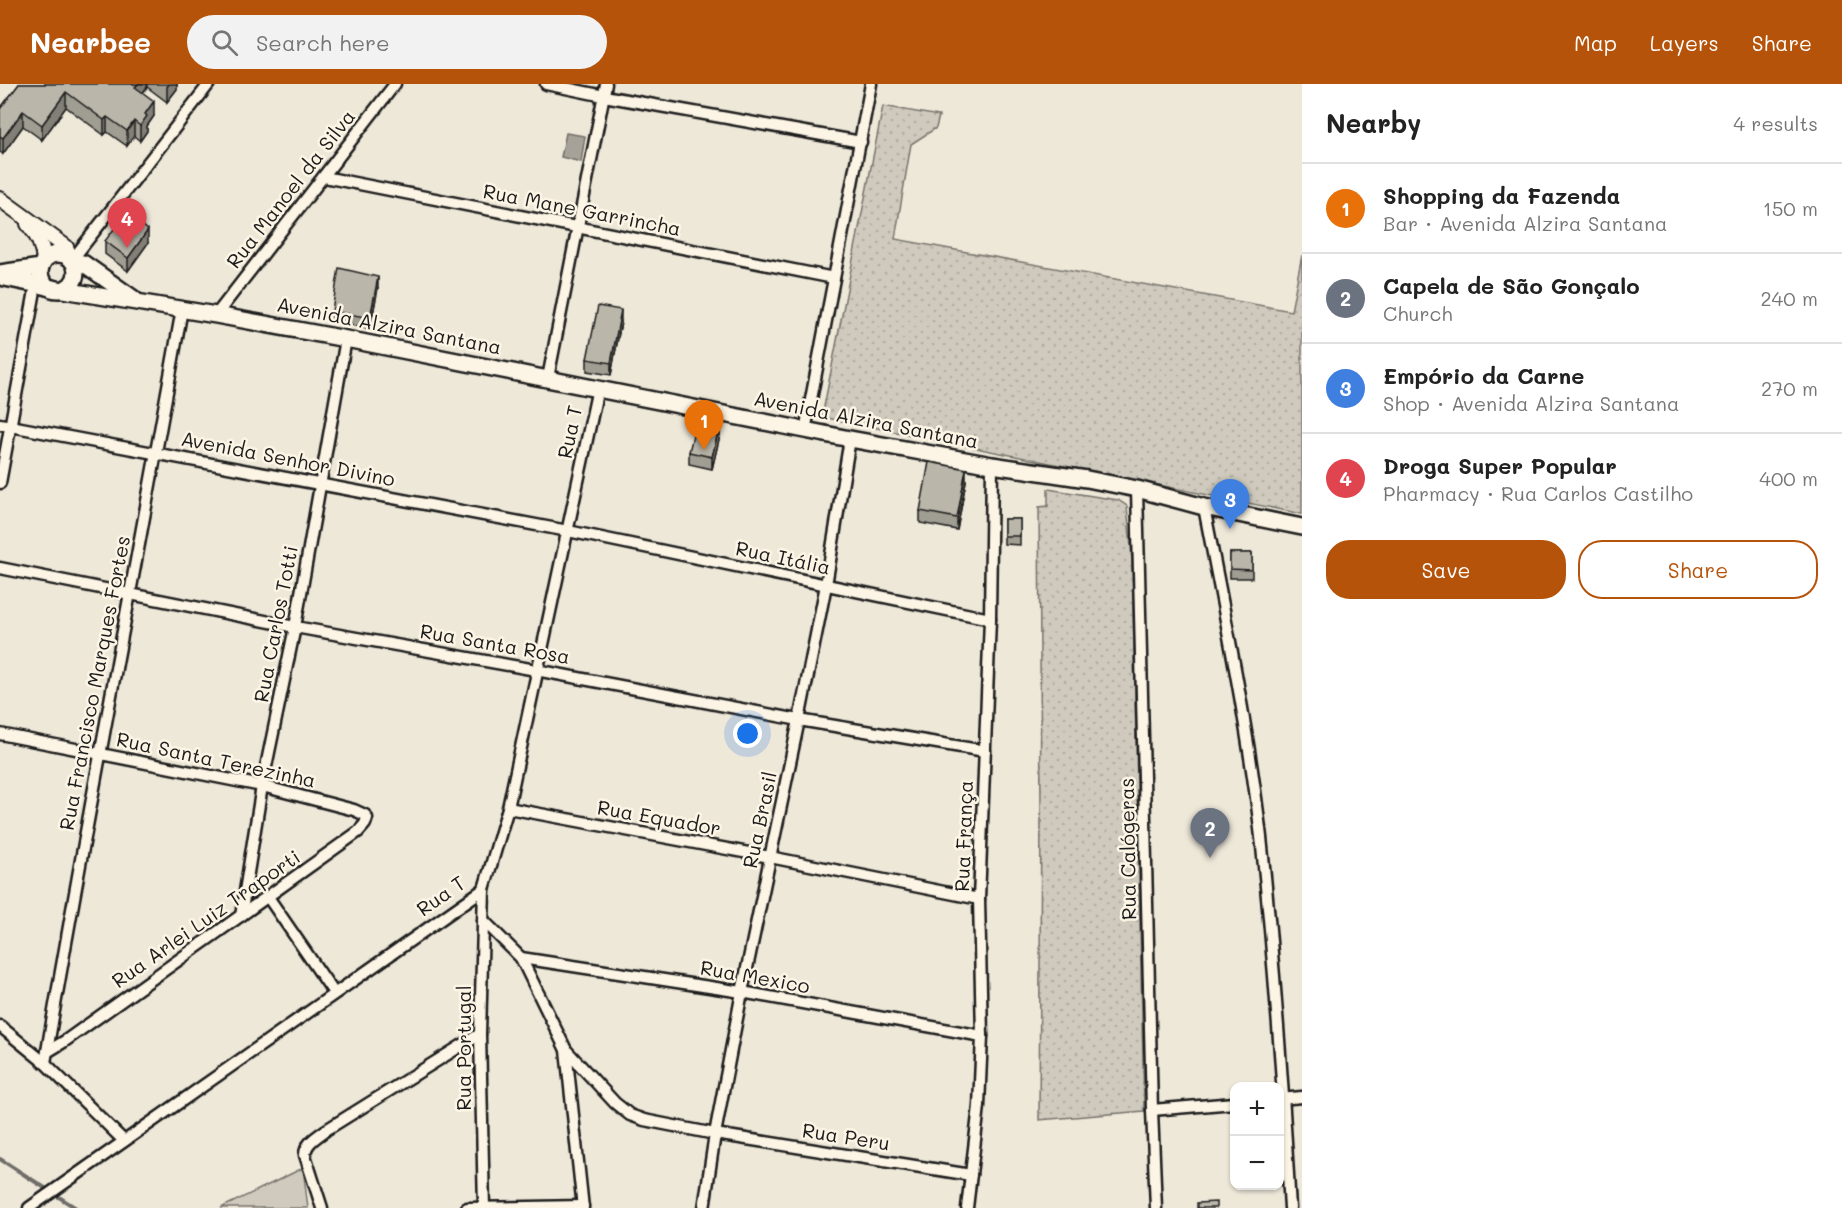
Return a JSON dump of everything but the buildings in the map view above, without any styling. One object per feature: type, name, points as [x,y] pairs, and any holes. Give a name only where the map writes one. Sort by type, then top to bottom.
[{"type":"main road","points":[[64,255],[72,260],[76,270],[75,279],[69,286],[55,289],[43,281],[42,264],[50,256],[64,255]]},
{"type":"main road","name":"Avenida Alzira Santana","points":[[72,260],[83,263],[138,302]]},
{"type":"main road","name":"Avenida Alzira Santana","points":[[0,275],[42,264]]},
{"type":"main road","name":"Avenida Alzira Santana","points":[[0,275],[55,289],[346,339],[850,439],[992,465],[1087,479],[1137,489],[1204,507],[1302,527]]},
{"type":"street","points":[[0,199],[66,247],[72,260],[210,84]]},
{"type":"street","name":"Rua Manoel da Silva","points":[[216,315],[395,84]]},
{"type":"street","points":[[546,84],[861,142]]},
{"type":"street","points":[[548,378],[606,84]]},
{"type":"street","points":[[805,430],[872,84]]},
{"type":"street","name":"Rua Mane Garrincha","points":[[324,177],[834,278]]},
{"type":"street","points":[[19,213],[36,233],[43,251],[42,264]]},
{"type":"street","points":[[0,483],[5,425],[36,285]]},
{"type":"street","name":"Rua Francisco Marques Fortes","points":[[46,1057],[99,753],[182,309]]},
{"type":"street","name":"Rua Carlos Totti","points":[[241,916],[262,786],[295,627],[346,339]]},
{"type":"street","name":"Rua T","points":[[29,1208],[484,889],[508,808],[598,388]]},
{"type":"street","name":"Avenida Senhor Divino","points":[[5,425],[568,531]]},
{"type":"street","name":"Rua Brasil","points":[[704,1208],[715,1134],[742,992],[800,720],[826,585],[850,439]]},
{"type":"street","name":"Rua França","points":[[967,1208],[979,1106],[982,1036],[979,900],[990,619],[992,465]]},
{"type":"street","name":"Rua Calógeras","points":[[1137,489],[1156,1208]]},
{"type":"street","points":[[1204,507],[1239,690],[1261,837],[1281,1082]]},
{"type":"street","name":"Rua Itália","points":[[568,531],[990,619]]},
{"type":"street","name":"Rua Santa Rosa","points":[[0,568],[295,627],[800,720],[985,751]]},
{"type":"street","name":"Rua Santa Terezinha","points":[[0,734],[262,786],[354,810]]},
{"type":"street","name":"Rua Equador","points":[[508,808],[770,857],[979,900]]},
{"type":"street","name":"Rua Arlei Luiz Traporti","points":[[46,1057],[65,1041],[358,832],[367,818],[365,814],[354,810]]},
{"type":"street","name":"Rua Portugal","points":[[484,889],[480,1034],[484,1207]]},
{"type":"street","points":[[268,897],[334,993]]},
{"type":"street","points":[[467,1208],[583,1207],[566,1050],[521,958],[483,920]]},
{"type":"street","name":"Rua Mexico","points":[[521,958],[742,992],[982,1036]]},
{"type":"street","points":[[0,1026],[46,1057],[124,1141]]},
{"type":"street","points":[[322,1208],[305,1155],[309,1144],[326,1130],[480,1034]]},
{"type":"street","name":"Rua Peru","points":[[566,1050],[615,1103],[630,1115],[644,1120],[715,1134],[971,1175]]},
{"type":"street","points":[[1284,1099],[1302,1098]]},
{"type":"street","points":[[1152,1110],[1230,1103]]},
{"type":"street","points":[[1284,1126],[1290,1208]]},
{"type":"shaded area","points":[[883,106],[939,116],[936,128],[911,144],[895,239],[1291,311],[1302,255],[1302,514],[822,417]]},
{"type":"shaded area","points":[[566,133],[585,136],[581,162],[561,157]]},
{"type":"shaded area","points":[[1048,489],[1118,500],[1127,506],[1132,557],[1144,1111],[1039,1120],[1041,810],[1039,507],[1048,506]]},
{"type":"shaded area","points":[[303,1168],[308,1208],[221,1208]]},
{"type":"waterway","points":[[0,1159],[76,1208]]},
{"type":"place","name":"Droga Super Popular","points":[[127,248]]},
{"type":"place","name":"Shopping da Fazenda","points":[[704,450]]},
{"type":"place","name":"Empório da Carne","points":[[1230,529]]},
{"type":"place","name":"Capela de São Gonçalo","points":[[1210,858]]}]
